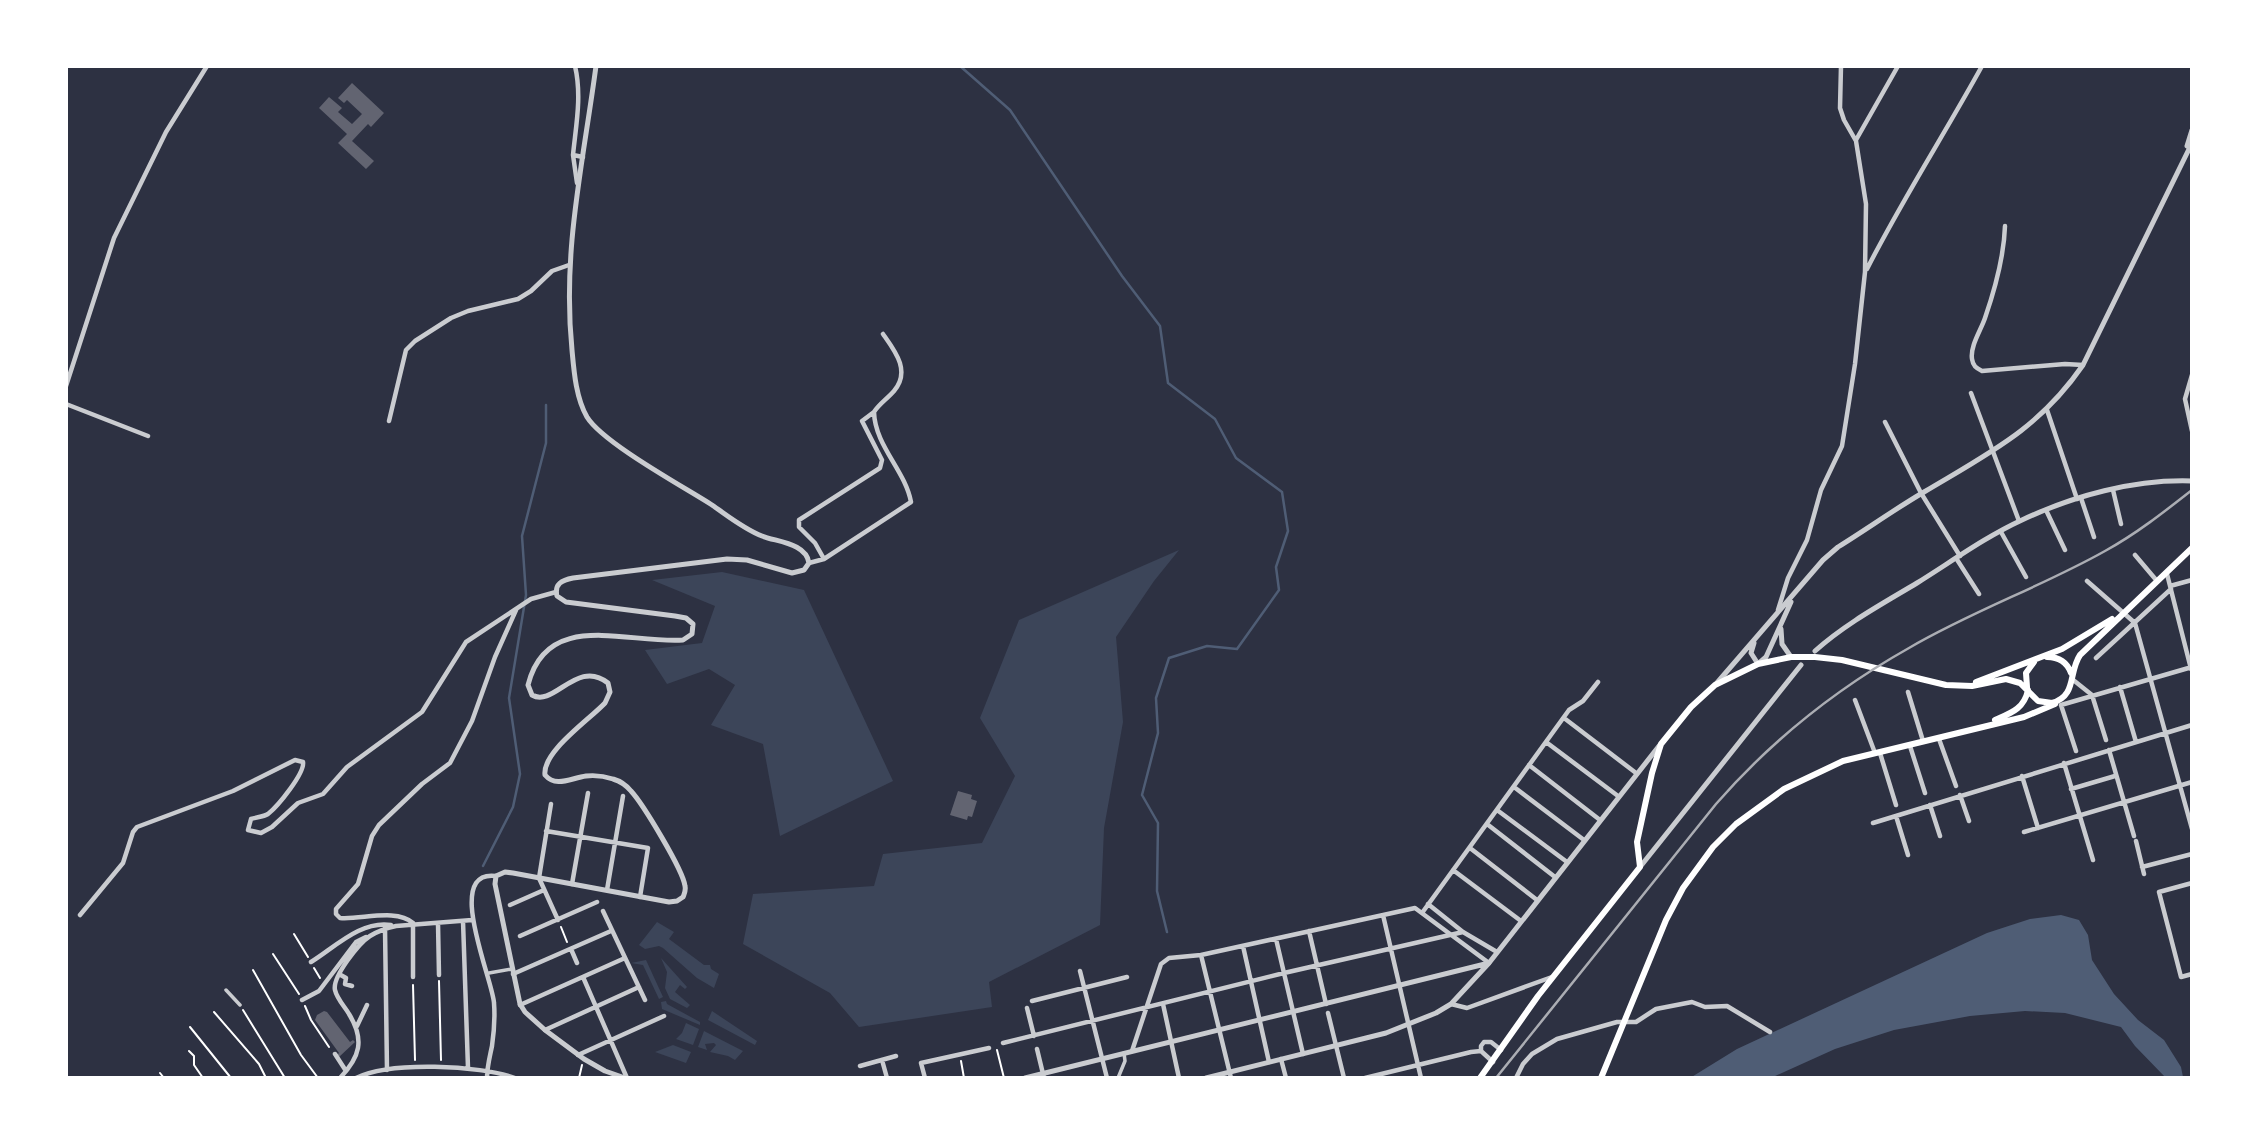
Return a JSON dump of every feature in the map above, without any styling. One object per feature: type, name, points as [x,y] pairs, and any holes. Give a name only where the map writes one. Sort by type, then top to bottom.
[{"type":"main road","points":[[1601,1077],[1677,898],[1713,848],[1736,824],[1784,789],[1843,761],[2045,710],[2060,703],[2068,694],[2080,655],[2192,548]]},
{"type":"main road","points":[[1957,685],[1972,683],[2046,657],[2122,613]]},
{"type":"main road","points":[[1481,1076],[1554,976],[1640,867],[1637,842],[1661,744],[1691,707],[1715,685],[1758,664],[1791,657],[1842,660],[1934,683],[1972,686],[2006,679],[2020,682],[2038,701],[2060,703]]},
{"type":"main road","points":[[2046,657],[2053,657],[2065,663],[2072,677]]},
{"type":"main road","points":[[1984,726],[2018,709],[2024,703],[2028,690],[2026,673],[2036,661]]},
{"type":"street","points":[[66,386],[114,237],[166,132],[207,66]]},
{"type":"street","points":[[575,66],[579,82],[573,155],[577,183]]},
{"type":"street","points":[[596,66],[577,183],[569,265],[573,367],[576,385],[588,418],[600,431],[631,453],[748,530],[805,552],[809,563]]},
{"type":"street","points":[[1777,613],[1784,589],[1807,540],[1821,490],[1842,446],[1855,364],[1865,272],[1866,204],[1856,141],[1840,108],[1841,66]]},
{"type":"street","points":[[1856,141],[1898,66]]},
{"type":"street","points":[[1865,272],[1982,66]]},
{"type":"street","points":[[1715,685],[1823,560],[1838,547],[1921,493],[1992,452],[2047,410],[2067,388],[2084,365],[2185,153],[2192,130]]},
{"type":"street","points":[[2185,153],[2192,143]]},
{"type":"street","points":[[573,155],[583,157]]},
{"type":"street","points":[[2005,226],[2004,247],[1986,314],[1972,352],[1972,362],[1982,371],[2065,364],[2084,365]]},
{"type":"street","points":[[389,421],[406,350],[415,341],[459,315],[518,299],[552,271],[569,265]]},
{"type":"street","points":[[824,559],[815,543],[799,527],[799,520],[880,468],[882,460],[862,421],[894,391],[902,377],[900,359],[883,334]]},
{"type":"street","points":[[2192,375],[2185,399],[2192,431]]},
{"type":"street","points":[[1970,393],[2019,521]]},
{"type":"street","points":[[66,404],[148,436]]},
{"type":"street","points":[[2047,410],[2094,537]]},
{"type":"street","points":[[487,1077],[494,1001],[489,973],[472,920],[470,902],[474,888],[483,877],[505,872],[669,902],[683,897],[685,885],[649,815],[624,784],[592,775],[553,782],[545,775],[545,765],[551,754],[605,704],[610,687],[603,679],[584,677],[568,682],[550,696],[540,699],[529,692],[528,685],[534,668],[552,646],[565,639],[597,635],[682,640],[692,634],[693,624],[687,618],[676,616],[566,602],[561,600],[556,592],[559,582],[712,561],[747,560],[792,572],[804,570],[809,563],[824,559],[911,502],[877,435],[874,412]]},
{"type":"street","points":[[1885,422],[1921,493],[1979,594]]},
{"type":"street","points":[[871,440],[877,435]]},
{"type":"street","points":[[1815,651],[1831,636],[2019,521],[2079,498],[2165,481],[2191,480]]},
{"type":"street","points":[[2113,490],[2121,524]]},
{"type":"street","points":[[2046,510],[2065,550]]},
{"type":"street","points":[[2001,532],[2026,577]]},
{"type":"street","points":[[2135,555],[2158,582]]},
{"type":"street","points":[[2076,751],[2060,703],[2191,668],[2166,574]]},
{"type":"street","points":[[2096,658],[2136,623],[2170,587],[2192,580]]},
{"type":"street","points":[[2087,582],[2136,623],[2192,829]]},
{"type":"street","points":[[80,915],[123,863],[133,832],[146,823],[233,791],[296,760],[303,762],[304,768],[300,775],[268,813],[251,819],[248,830],[261,833],[272,827],[298,803],[323,794],[347,767],[422,712],[461,646],[531,599],[556,592]]},
{"type":"street","points":[[1755,638],[1751,653],[1758,664],[1766,657],[1793,596]]},
{"type":"street","points":[[413,977],[413,923],[408,918],[376,915],[340,918],[336,909],[358,884],[372,836],[379,825],[422,784],[450,763],[472,721],[495,657],[517,610]]},
{"type":"street","points":[[1781,625],[1782,644],[1791,657]]},
{"type":"street","points":[[1640,867],[1801,664]]},
{"type":"street","points":[[2072,677],[2092,695],[2106,740]]},
{"type":"street","points":[[1422,913],[1569,710],[1583,701],[1598,682]]},
{"type":"street","points":[[2120,687],[2136,742]]},
{"type":"street","points":[[1908,692],[1924,742]]},
{"type":"street","points":[[1856,700],[1896,804]]},
{"type":"street","points":[[1564,718],[1636,773]]},
{"type":"street","points":[[1873,823],[2192,725]]},
{"type":"street","points":[[1939,738],[1956,786]]},
{"type":"street","points":[[1546,742],[1618,796]]},
{"type":"street","points":[[1206,1077],[1230,1074],[1386,1033],[1436,1013],[1451,1004],[1489,963],[1661,744]]},
{"type":"street","points":[[1910,746],[1925,793]]},
{"type":"street","points":[[2109,750],[2144,874]]},
{"type":"street","points":[[2064,763],[2093,860]]},
{"type":"street","points":[[1530,765],[1600,820]]},
{"type":"street","points":[[2022,776],[2038,828]]},
{"type":"street","points":[[2071,789],[2115,776]]},
{"type":"street","points":[[2024,832],[2192,782]]},
{"type":"street","points":[[1514,787],[1584,841]]},
{"type":"street","points":[[572,884],[588,793]]},
{"type":"street","points":[[1960,795],[1969,821]]},
{"type":"street","points":[[607,890],[623,796]]},
{"type":"street","points":[[551,804],[539,878],[558,920]]},
{"type":"street","points":[[1930,805],[1940,836]]},
{"type":"street","points":[[1497,810],[1567,862]]},
{"type":"street","points":[[1896,816],[1908,855]]},
{"type":"street","points":[[1487,824],[1555,877]]},
{"type":"street","points":[[546,831],[648,848],[640,897]]},
{"type":"street","points":[[1469,848],[1537,900]]},
{"type":"street","points":[[2142,867],[2192,854]]},
{"type":"street","points":[[1453,870],[1521,922]]},
{"type":"street","points":[[496,876],[495,884],[520,1005],[533,1020],[578,1055],[606,1071],[626,1077]]},
{"type":"street","points":[[2192,883],[2159,892],[2181,977],[2192,974]]},
{"type":"street","points":[[510,905],[544,890]]},
{"type":"street","points":[[520,936],[597,902]]},
{"type":"street","points":[[1428,904],[1463,932],[1497,952]]},
{"type":"street","points":[[1132,1051],[1161,964],[1169,958],[1201,955],[1415,908],[1489,963]]},
{"type":"street","points":[[603,911],[645,1000]]},
{"type":"street","points":[[1383,915],[1421,1077]]},
{"type":"street","points":[[302,1000],[324,985],[356,942],[385,928],[413,923],[472,920]]},
{"type":"street","points":[[463,921],[468,1068]]},
{"type":"street","points":[[438,923],[439,975]]},
{"type":"street","points":[[311,962],[344,939],[368,928],[385,924],[396,926]]},
{"type":"street","points":[[385,928],[387,1070]]},
{"type":"street","points":[[489,973],[513,972],[611,931]]},
{"type":"street","points":[[1309,932],[1326,1004]]},
{"type":"street","points":[[1003,1044],[1284,973],[1463,932]]},
{"type":"street","points":[[340,1077],[352,1065],[359,1047],[356,1027],[336,992],[335,985],[339,974],[361,943],[370,936]]},
{"type":"street","points":[[1276,939],[1303,1054]]},
{"type":"street","points":[[1243,946],[1269,1062]]},
{"type":"street","points":[[570,949],[577,963]]},
{"type":"street","points":[[1201,955],[1230,1074]]},
{"type":"street","points":[[520,1005],[625,958]]},
{"type":"street","points":[[1025,1077],[1043,1075],[1489,963]]},
{"type":"street","points":[[1080,971],[1107,1077]]},
{"type":"street","points":[[339,974],[346,978],[345,984],[352,986]]},
{"type":"street","points":[[1451,1004],[1467,1008],[1554,976]]},
{"type":"street","points":[[583,977],[626,1077]]},
{"type":"street","points":[[1032,1001],[1127,977]]},
{"type":"street","points":[[545,1030],[639,987]]},
{"type":"street","points":[[226,990],[240,1005]]},
{"type":"street","points":[[1516,1077],[1532,1054],[1557,1039],[1617,1022],[1636,1022],[1656,1009],[1692,1002],[1705,1007],[1727,1006],[1770,1032]]},
{"type":"street","points":[[1163,1004],[1180,1077]]},
{"type":"street","points":[[356,1027],[367,1005]]},
{"type":"street","points":[[1027,1008],[1034,1036]]},
{"type":"street","points":[[1328,1013],[1343,1077]]},
{"type":"street","points":[[578,1055],[664,1016]]},
{"type":"street","points":[[1493,1062],[1482,1051],[1481,1046],[1484,1042],[1491,1042],[1501,1051]]},
{"type":"street","points":[[925,1077],[921,1063],[989,1048]]},
{"type":"street","points":[[1037,1049],[1043,1075]]},
{"type":"street","points":[[1365,1077],[1482,1051]]},
{"type":"street","points":[[1118,1077],[1125,1060],[1124,1053]]},
{"type":"street","points":[[335,1054],[346,1071]]},
{"type":"street","points":[[860,1066],[896,1056]]},
{"type":"street","points":[[1281,1059],[1286,1077]]},
{"type":"street","points":[[882,1060],[887,1077]]},
{"type":"street","points":[[356,1077],[387,1070],[415,1068],[468,1068],[515,1077]]},
{"type":"street","points":[[405,1069],[406,1076]]},
{"type":"street","points":[[1473,1077],[1481,1076]]},
{"type":"path","points":[[558,920],[570,949]]},
{"type":"path","points":[[253,971],[301,1055],[318,1077]]},
{"type":"path","points":[[439,975],[441,1068]]},
{"type":"path","points":[[413,977],[415,1068]]},
{"type":"path","points":[[240,1005],[285,1077]]},
{"type":"path","points":[[214,1012],[266,1077]]},
{"type":"path","points":[[190,1027],[231,1077]]},
{"type":"path","points":[[997,1050],[1004,1077]]},
{"type":"path","points":[[189,1051],[194,1056],[194,1065],[202,1077]]},
{"type":"path","points":[[959,1055],[964,1077]]},
{"type":"path","points":[[579,1077],[584,1059]]},
{"type":"path","points":[[160,1073],[164,1077]]},
{"type":"shaded area","points":[[1179,550],[1116,637],[1123,722],[1104,828],[1100,925],[989,982],[992,1007],[859,1027],[830,993],[743,944],[753,894],[874,886],[883,854],[982,843],[1015,776],[980,718],[1019,620]]},
{"type":"shaded area","points":[[722,572],[804,590],[893,781],[780,836],[763,744],[711,725],[735,685],[709,669],[667,684],[645,650],[702,643],[715,606],[652,580]]},
{"type":"shaded area","points":[[2061,915],[2079,920],[2088,935],[2092,960],[2114,994],[2138,1020],[2164,1040],[2181,1067],[2183,1077],[2165,1077],[2121,1027],[2065,1013],[2025,1011],[1970,1016],[1894,1030],[1835,1049],[1773,1077],[1690,1078],[1737,1049],[1987,933],[2030,919]]},
{"type":"shaded area","points":[[657,922],[674,932],[669,939],[704,965],[710,965],[711,969],[719,974],[714,988],[697,978],[663,948],[659,946],[645,949],[639,945]]},
{"type":"shaded area","points":[[661,958],[687,987],[685,989],[680,985],[675,992],[690,1005],[687,1008],[670,999],[665,988],[667,972]]},
{"type":"shaded area","points":[[646,960],[663,997],[659,999],[643,965],[631,963]]},
{"type":"shaded area","points":[[666,1001],[700,1022],[700,1025],[662,1009],[661,1002]]},
{"type":"shaded area","points":[[712,1011],[757,1041],[755,1045],[708,1020]]},
{"type":"shaded area","points":[[686,1023],[699,1029],[693,1045],[676,1039]]},
{"type":"shaded area","points":[[704,1031],[743,1051],[735,1060],[710,1052],[716,1045],[714,1043],[705,1044],[707,1050],[698,1047]]},
{"type":"shaded area","points":[[673,1045],[691,1052],[686,1063],[655,1052]]},
{"type":"building","points":[[352,83],[384,113],[371,127],[368,124],[352,141],[374,161],[366,169],[338,143],[347,134],[319,108],[329,97],[342,108],[338,112],[352,124],[362,114],[347,100],[344,103],[338,98]]},
{"type":"building","points":[[958,791],[972,795],[971,799],[977,801],[972,817],[968,816],[967,820],[950,815]]},
{"type":"building","points":[[324,1011],[350,1042],[355,1042],[339,1057],[339,1053],[315,1020],[317,1015]]},
{"type":"waterway","points":[[960,66],[1010,110],[1122,276],[1160,326],[1168,383],[1215,419],[1236,458],[1282,492],[1288,531],[1276,567],[1279,590],[1237,649],[1207,646],[1169,658],[1156,698],[1158,733],[1142,795],[1158,823],[1157,891],[1167,932]]},
{"type":"waterway","points":[[483,866],[513,807],[520,774],[509,698],[526,595],[522,536],[546,443],[546,405]]},
{"type":"railway","points":[[1496,1078],[1716,804],[1782,738],[1830,699],[1882,664],[1957,622],[2105,551],[2139,530],[2192,490]]}]
